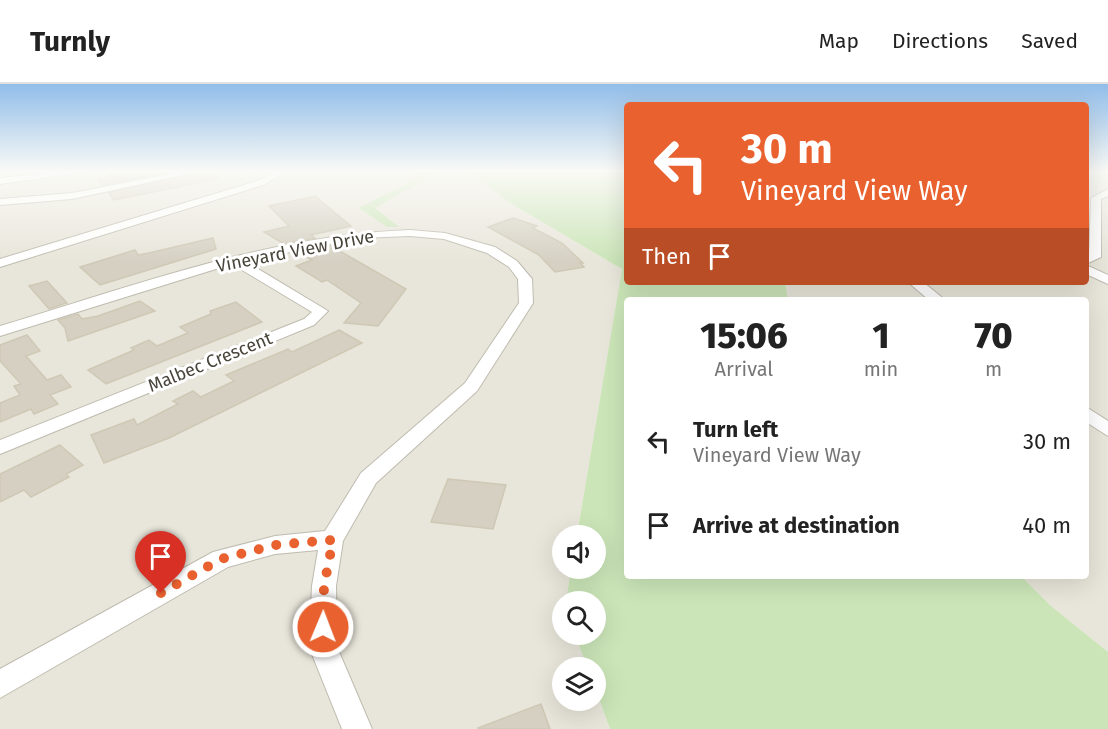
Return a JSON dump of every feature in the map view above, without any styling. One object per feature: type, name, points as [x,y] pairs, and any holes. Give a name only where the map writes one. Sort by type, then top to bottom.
[{"type":"street","points":[[0,263],[198,202]]},
{"type":"street","points":[[1089,259],[1095,257],[1096,202]]},
{"type":"street","name":"Vineyard View Drive","points":[[0,331],[232,260],[361,235],[411,233],[444,236],[491,250],[513,264],[525,279],[526,303],[471,387],[368,478],[333,540],[324,586],[323,647],[357,729]]},
{"type":"street","name":"Malbec Crescent","points":[[0,447],[309,321],[321,311],[232,260]]},
{"type":"street","points":[[1089,270],[1108,280]]},
{"type":"street","points":[[919,285],[934,297]]},
{"type":"street","points":[[1089,415],[1108,430]]},
{"type":"street","points":[[0,684],[221,559],[275,545],[333,540]]},
{"type":"shaded area","points":[[0,202],[510,202],[622,269],[579,525],[552,525],[552,579],[569,579],[568,591],[552,591],[552,645],[579,645],[583,657],[552,657],[552,711],[604,711],[610,729],[0,729]]},
{"type":"shaded area","points":[[1089,202],[1108,202],[1108,652],[1051,606],[1024,579],[1089,579],[1089,297],[788,297],[786,285],[1089,285]]},
{"type":"green space","points":[[371,202],[385,202],[375,208],[399,227],[387,227],[359,208]]},
{"type":"green space","points":[[510,202],[624,202],[624,285],[786,285],[788,297],[624,297],[624,579],[1024,579],[1051,606],[1108,652],[1108,729],[610,729],[604,711],[606,711],[606,657],[583,657],[579,645],[606,645],[606,591],[568,591],[569,579],[606,579],[606,525],[579,525],[622,269]]},
{"type":"building","points":[[287,202],[322,202],[351,226],[311,235],[315,238],[284,244],[264,232],[289,226],[269,206]]},
{"type":"building","points":[[513,218],[537,226],[533,228],[562,243],[583,263],[580,263],[584,267],[555,272],[539,255],[488,227]]},
{"type":"building","points":[[213,238],[216,249],[100,285],[80,267],[135,250],[138,255]]},
{"type":"building","points":[[331,246],[406,289],[378,326],[344,323],[361,303],[327,280],[322,282],[296,266],[312,260],[299,253]]},
{"type":"building","points":[[47,281],[67,303],[49,309],[29,286]]},
{"type":"building","points":[[140,301],[155,311],[68,341],[65,328],[58,320],[78,314],[82,319],[98,316]]},
{"type":"building","points":[[236,302],[262,322],[106,384],[88,370],[134,350],[131,348],[149,340],[157,346],[188,333],[180,327],[211,314],[210,311]]},
{"type":"building","points":[[339,330],[362,343],[169,438],[104,463],[91,435],[134,419],[137,425],[178,404],[173,401],[193,391],[201,397],[234,381],[226,375],[288,349],[292,352]]},
{"type":"building","points":[[27,335],[40,351],[26,356],[47,380],[61,375],[71,387],[50,395],[58,404],[34,414],[31,409],[0,422],[0,403],[20,395],[14,386],[21,384],[0,361],[0,345]]},
{"type":"building","points":[[60,445],[83,465],[66,474],[69,477],[31,497],[24,490],[0,502],[0,474]]},
{"type":"building","points":[[448,479],[506,485],[493,529],[431,522]]},
{"type":"building","points":[[541,704],[550,729],[478,728]]},
{"type":"route","points":[[161,593],[221,559],[275,545],[333,540],[324,586],[323,627]]}]
